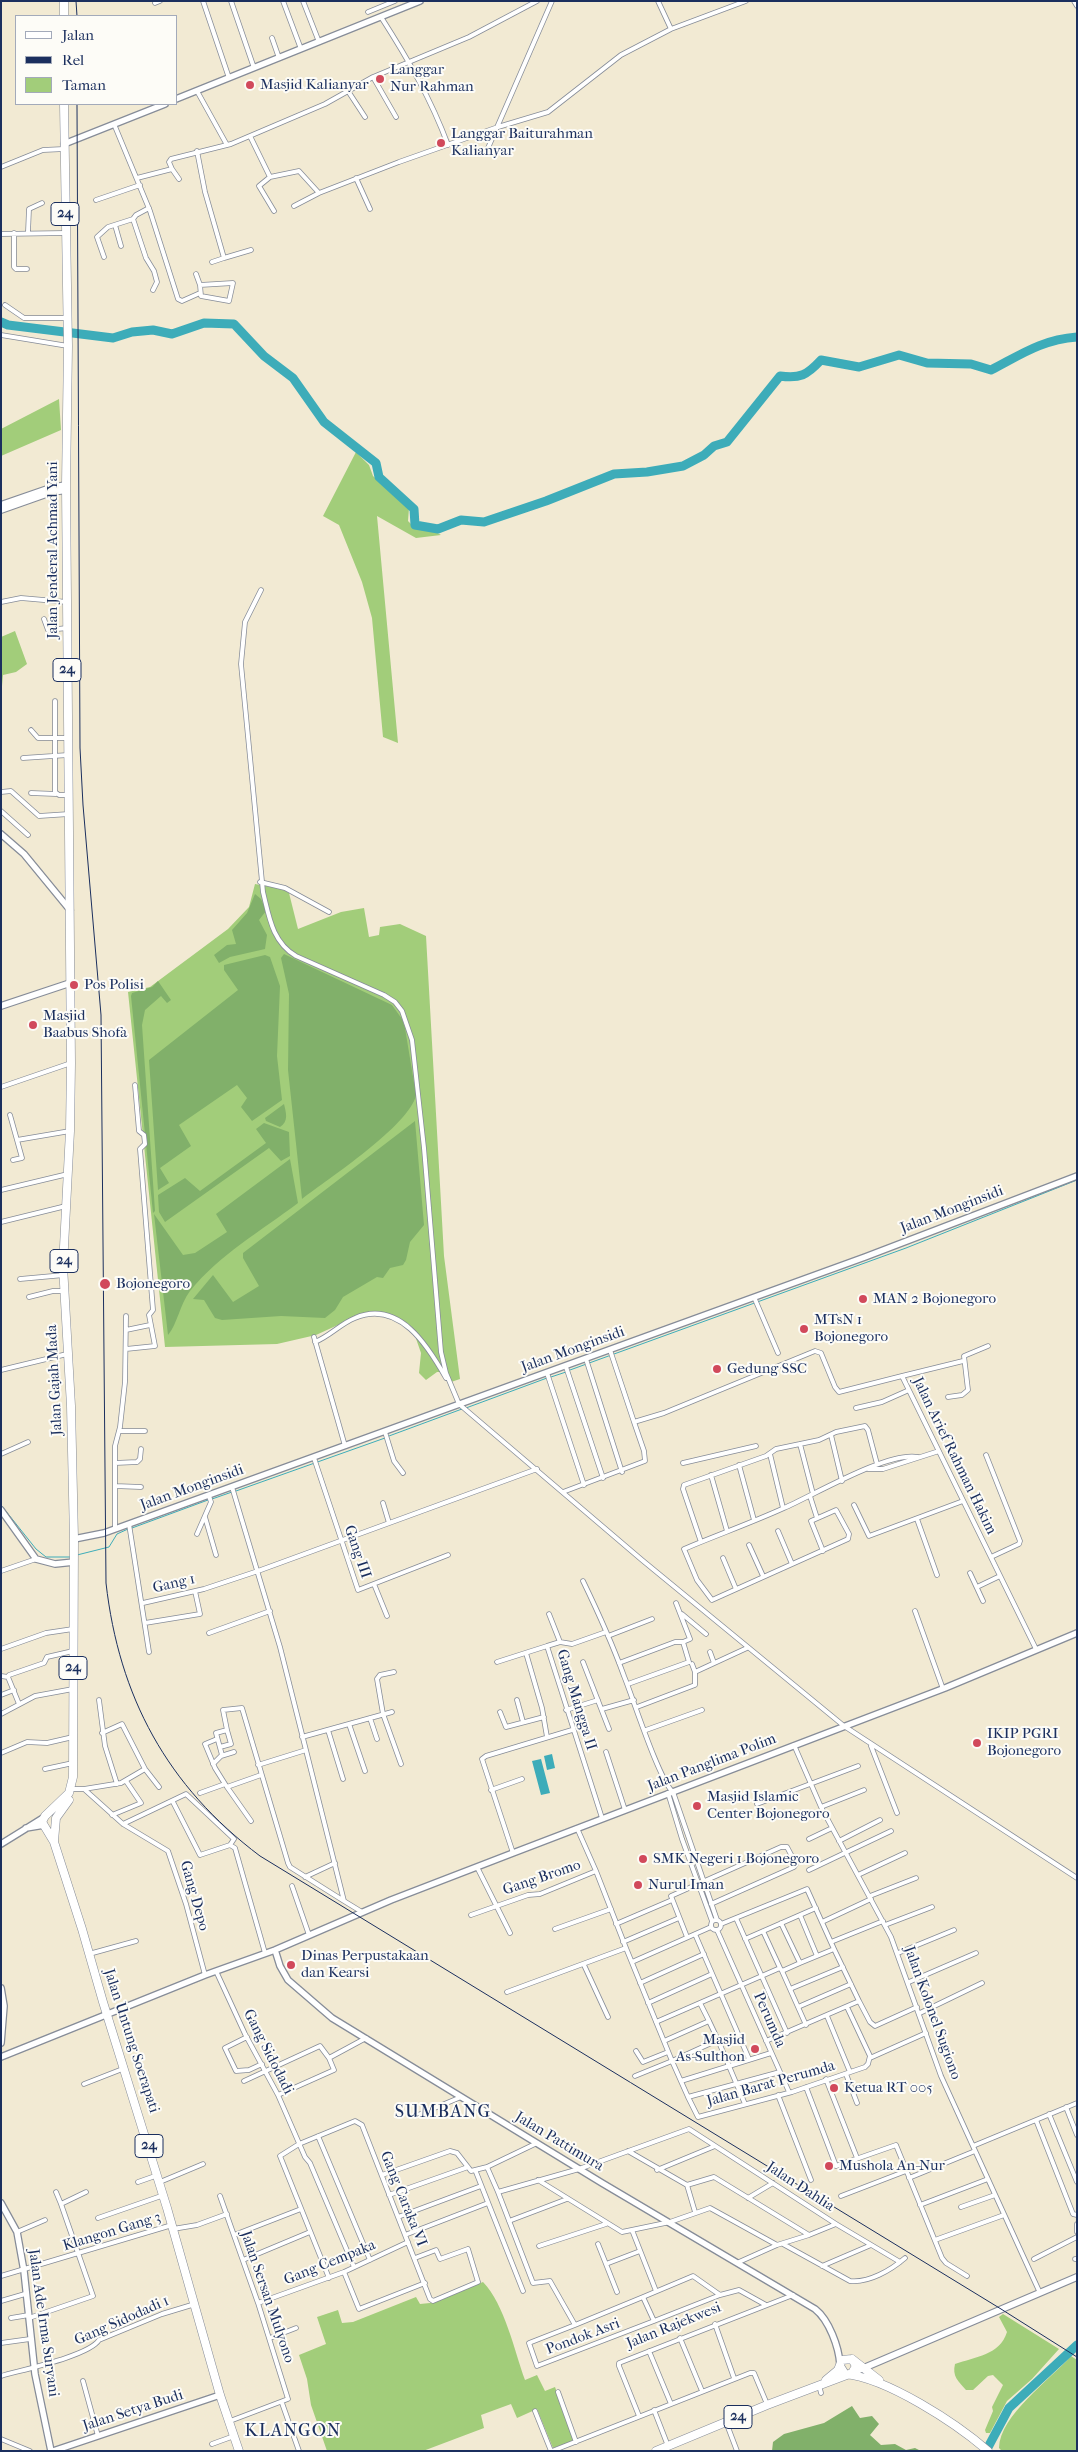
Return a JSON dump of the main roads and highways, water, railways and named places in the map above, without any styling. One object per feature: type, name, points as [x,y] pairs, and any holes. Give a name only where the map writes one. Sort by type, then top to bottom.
[{"type":"highway","points":[[64,1],[64,15]]},
{"type":"highway","name":"24","points":[[64,105],[64,146]]},
{"type":"highway","name":"Jalan Jenderal Achmad Yani","points":[[64,146],[68,321],[66,487],[70,982]]},
{"type":"highway","name":"Jalan Gajah Mada","points":[[55,1823],[72,1796],[73,1777],[74,1539],[64,1292],[70,1131],[70,982]]},
{"type":"highway","name":"Jalan Gajah Mada","points":[[44,1820],[72,1789]]},
{"type":"highway","points":[[44,1820],[49,1828],[55,1823]]},
{"type":"highway","name":"24","points":[[44,1820],[54,1842]]},
{"type":"highway","name":"24","points":[[54,1842],[55,1823]]},
{"type":"highway","name":"Jalan Untung Soerapati","points":[[54,1842],[164,2194],[220,2395],[239,2451]]},
{"type":"highway","points":[[851,2359],[884,2384],[945,2418],[978,2441],[988,2451]]},
{"type":"highway","points":[[850,2374],[856,2366],[851,2359]]},
{"type":"highway","name":"24","points":[[819,2385],[832,2376],[842,2360],[851,2359]]},
{"type":"highway","points":[[840,2366],[843,2373],[884,2384]]},
{"type":"highway","name":"24","points":[[656,2451],[767,2405],[850,2374]]},
{"type":"main road","points":[[178,98],[279,58],[301,47],[420,1]]},
{"type":"main road","points":[[64,146],[162,105]]},
{"type":"main road","points":[[1,505],[50,488],[66,487]]},
{"type":"main road","points":[[1,510],[66,487]]},
{"type":"main road","points":[[1,834],[24,854],[70,910]]},
{"type":"main road","points":[[1,1006],[70,982]]},
{"type":"main road","name":"Jalan Monginsidi","points":[[74,1539],[129,1527],[210,1499],[345,1446],[386,1435],[461,1405],[567,1370],[1077,1176]]},
{"type":"main road","points":[[1,1510],[36,1559],[55,1564],[74,1558]]},
{"type":"main road","name":"Jalan Panglima Polim","points":[[275,1950],[362,1912],[602,1818],[943,1689],[1077,1633]]},
{"type":"main road","points":[[1,1844],[25,1828],[44,1820]]},
{"type":"main road","points":[[1,2057],[205,1975],[275,1950]]},
{"type":"main road","name":"Jalan Pattimura","points":[[275,1950],[284,1974],[299,1991],[332,2018],[579,2169],[793,2295],[820,2313],[836,2347]]},
{"type":"main road","points":[[1,1988],[3,2024],[1,2043]]},
{"type":"main road","name":"Jalan Ade Irma Suryani","points":[[1,2203],[17,2232],[24,2271],[30,2339],[52,2451]]},
{"type":"main road","points":[[850,2374],[1077,2276]]},
{"type":"main road","points":[[836,2347],[851,2359],[864,2362],[879,2362]]},
{"type":"main road","points":[[836,2347],[840,2366]]},
{"type":"main road","points":[[877,2379],[875,2369],[879,2362]]},
{"type":"main road","name":"Jalan Setya Budi","points":[[52,2451],[220,2395]]},
{"type":"water","points":[[552,1754],[555,1768],[547,1770],[544,1756]]},
{"type":"water","points":[[541,1759],[550,1793],[541,1795],[532,1761]]},
{"type":"waterway","points":[[1,322],[8,325],[113,338],[132,332],[153,330],[172,334],[204,323],[234,324],[264,356],[293,378],[324,422],[376,463],[379,477],[414,509],[415,525],[438,529],[461,520],[484,522],[546,501],[614,474],[647,472],[683,466],[704,455],[714,446],[727,442],[780,376],[793,377],[803,375],[821,360],[859,367],[899,355],[927,363],[971,364],[991,370],[1022,353],[1042,345],[1077,337]]},
{"type":"waterway","points":[[570,1370],[906,1248],[1077,1180]]},
{"type":"waterway","points":[[551,1377],[566,1372]]},
{"type":"waterway","points":[[466,1408],[547,1378]]},
{"type":"waterway","points":[[389,1436],[462,1409]]},
{"type":"waterway","points":[[236,1491],[385,1438]]},
{"type":"waterway","points":[[212,1499],[232,1492]]},
{"type":"waterway","points":[[132,1528],[208,1500]]},
{"type":"waterway","points":[[1,1505],[36,1549],[46,1557],[70,1557]]},
{"type":"waterway","points":[[77,1555],[109,1547],[117,1534],[128,1529]]},
{"type":"waterway","points":[[986,2451],[1009,2408],[1077,2345]]},
{"type":"railway","points":[[76,1],[77,15]]},
{"type":"railway","points":[[77,105],[80,748],[101,1015],[106,1583],[122,1664],[136,1701],[153,1736],[174,1769],[199,1800],[227,1829],[260,1856],[1077,2357]]},
{"type":"place","name":"Langgar Nur Rahman","points":[[380,79]]},
{"type":"place","name":"Masjid Kalianyar","points":[[250,85]]},
{"type":"place","name":"Langgar Baiturahman Kalianyar","points":[[441,143]]},
{"type":"place","name":"Pos Polisi","points":[[74,985]]},
{"type":"place","name":"Masjid Baabus Shofa","points":[[33,1025]]},
{"type":"place","name":"Bojonegoro","points":[[105,1284]]},
{"type":"place","name":"MAN 2 Bojonegoro","points":[[863,1299]]},
{"type":"place","name":"MTsN 1 Bojonegoro","points":[[804,1329]]},
{"type":"place","name":"Gedung SSC","points":[[717,1369]]},
{"type":"place","name":"IKIP PGRI Bojonegoro","points":[[977,1743]]},
{"type":"place","name":"Masjid Islamic Center Bojonegoro","points":[[697,1806]]},
{"type":"place","name":"SMK Negeri 1 Bojonegoro","points":[[643,1859]]},
{"type":"place","name":"Nurul Iman","points":[[638,1885]]},
{"type":"place","name":"Dinas Perpustakaan dan Kearsi","points":[[291,1965]]},
{"type":"place","name":"Masjid As-Sulthon","points":[[755,2049]]},
{"type":"place","name":"Ketua RT 005","points":[[834,2088]]},
{"type":"place","name":"Mushola An-Nur","points":[[829,2166]]},
{"type":"district","name":"SUMBANG","points":[[443,2113]]},
{"type":"district","name":"KLANGON","points":[[293,2432]]}]
